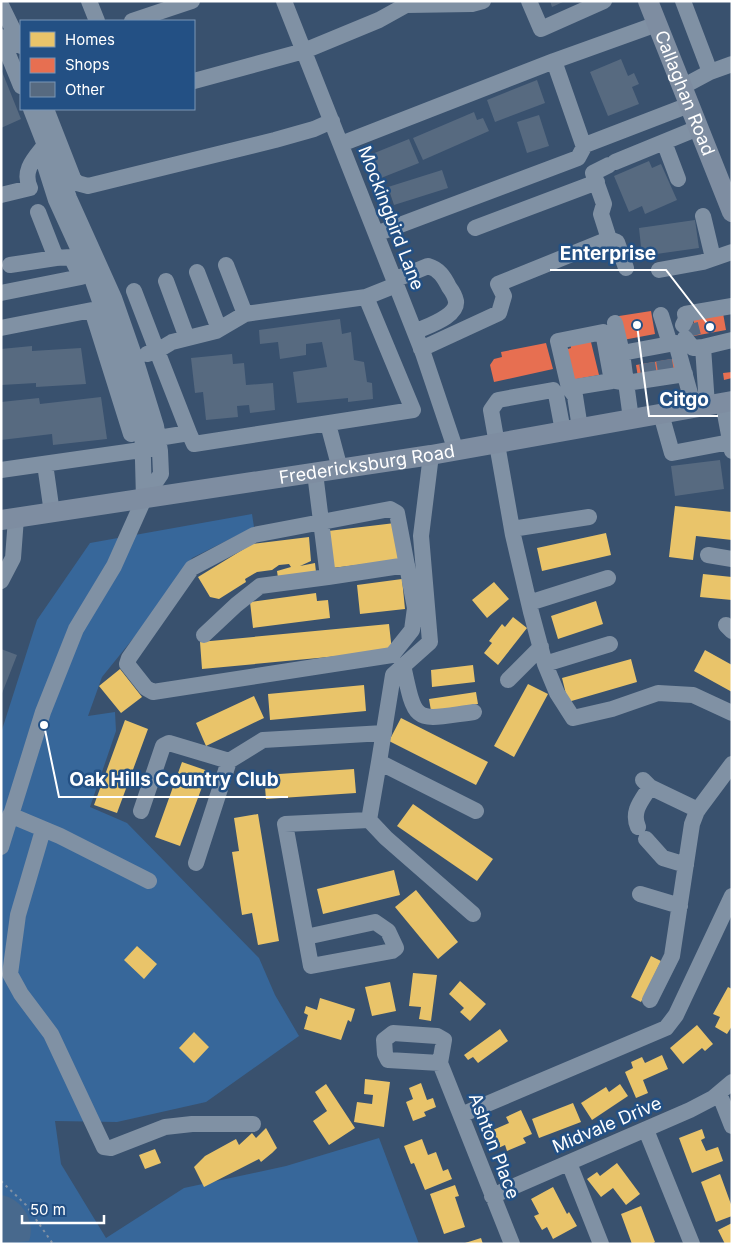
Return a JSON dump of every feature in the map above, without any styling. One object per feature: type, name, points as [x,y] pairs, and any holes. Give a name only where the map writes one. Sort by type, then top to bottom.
[{"type":"main road","name":"Callaghan Road","points":[[648,1],[698,128],[725,176],[732,212]]},
{"type":"main road","name":"Fredericksburg Road","points":[[9,519],[456,451],[714,404]]},
{"type":"street","points":[[90,1],[97,20]]},
{"type":"street","points":[[135,20],[192,1]]},
{"type":"street","name":"Mockingbird Lane","points":[[284,1],[421,349],[456,451]]},
{"type":"street","points":[[195,81],[304,51],[379,20],[407,3],[472,4],[483,1]]},
{"type":"street","points":[[530,1],[541,29],[604,1]]},
{"type":"street","points":[[683,1],[710,72]]},
{"type":"street","points":[[1,5],[20,44]]},
{"type":"street","points":[[341,144],[554,61],[657,24]]},
{"type":"street","points":[[1,37],[20,84]]},
{"type":"street","points":[[554,61],[584,147]]},
{"type":"street","points":[[376,234],[578,158],[584,147],[685,96],[710,72],[732,64]]},
{"type":"street","points":[[1,847],[42,712],[76,629],[114,566],[144,499],[154,445],[142,422],[122,360],[57,182],[42,159],[45,145],[31,110]]},
{"type":"street","points":[[46,110],[73,178],[77,183],[88,186],[275,140],[314,129],[332,121]]},
{"type":"street","points":[[609,239],[601,214],[604,204],[593,172],[698,128]]},
{"type":"street","points":[[664,142],[678,179]]},
{"type":"street","points":[[30,188],[26,179],[27,172],[45,145]]},
{"type":"street","points":[[1,195],[57,182]]},
{"type":"street","points":[[475,228],[597,182]]},
{"type":"street","points":[[38,212],[56,258]]},
{"type":"street","points":[[703,216],[713,258]]},
{"type":"street","points":[[421,349],[500,313],[504,296],[498,284],[609,239],[617,242],[626,268]]},
{"type":"street","points":[[659,270],[732,252]]},
{"type":"street","points":[[10,265],[56,258],[70,258],[91,274]]},
{"type":"street","points":[[226,266],[245,314]]},
{"type":"street","points":[[122,360],[157,351],[172,342],[219,329],[245,314],[366,297],[428,266],[434,267],[444,277],[456,300],[456,307],[451,314],[414,332]]},
{"type":"street","points":[[197,272],[219,329]]},
{"type":"street","points":[[1,293],[91,274]]},
{"type":"street","points":[[91,274],[92,310],[122,360],[131,434]]},
{"type":"street","points":[[166,280],[187,338]]},
{"type":"street","points":[[134,291],[194,444],[413,410],[366,297]]},
{"type":"street","points":[[661,414],[672,452],[731,446],[714,404],[685,314],[732,306]]},
{"type":"street","points":[[1,328],[92,310]]},
{"type":"street","points":[[661,315],[666,360],[685,374],[714,404]]},
{"type":"street","points":[[615,323],[622,353],[619,382]]},
{"type":"street","points":[[571,430],[575,396],[569,388],[558,342],[603,332],[631,419]]},
{"type":"street","points":[[690,333],[732,340]]},
{"type":"street","points":[[569,388],[619,382],[647,367],[666,360],[676,343],[685,374]]},
{"type":"street","points":[[622,353],[647,367],[666,360]]},
{"type":"street","points":[[571,430],[553,390],[498,400],[491,410],[512,530],[545,664],[556,693],[573,718],[612,709],[658,693],[693,695],[732,713]]},
{"type":"street","points":[[328,424],[340,469]]},
{"type":"street","points":[[1,470],[154,445],[189,433]]},
{"type":"street","points":[[369,820],[393,675],[430,642],[421,536],[431,455]]},
{"type":"street","points":[[45,464],[52,513]]},
{"type":"street","points":[[315,473],[328,577]]},
{"type":"street","points":[[390,509],[397,513],[406,565],[415,608],[412,630],[392,655],[153,692],[146,688],[127,664],[129,658],[192,568],[254,535],[390,509]]},
{"type":"street","points":[[512,530],[589,517]]},
{"type":"street","points":[[1,581],[13,558],[9,519]]},
{"type":"street","points":[[708,555],[732,559]]},
{"type":"street","points":[[204,636],[236,604],[260,586],[406,565]]},
{"type":"street","points":[[529,604],[608,578]]},
{"type":"street","points":[[545,664],[610,644]]},
{"type":"street","points":[[508,680],[541,647]]},
{"type":"street","points":[[403,665],[414,709],[422,716],[433,718],[474,712]]},
{"type":"street","points":[[196,863],[229,762],[263,740],[384,733]]},
{"type":"street","points":[[141,811],[163,746],[169,743],[229,762]]},
{"type":"street","points":[[379,762],[476,811]]},
{"type":"street","points":[[650,1000],[672,956],[692,824],[698,810],[732,764]]},
{"type":"street","points":[[686,865],[663,858],[642,833],[635,820],[635,812],[646,784],[698,810]]},
{"type":"street","points":[[10,814],[60,836],[149,881]]},
{"type":"street","points":[[306,937],[376,922],[388,931],[396,948],[392,951],[311,966],[285,824],[369,820],[386,838],[473,914]]},
{"type":"street","points":[[43,830],[18,915],[10,974],[21,994],[51,1034],[104,1147],[111,1148],[165,1127],[192,1124],[253,1124]]},
{"type":"street","points":[[640,894],[680,906]]},
{"type":"street","points":[[461,1115],[666,1028],[676,1015],[732,896]]},
{"type":"street","name":"Ashton Place","points":[[440,1063],[512,1244]]},
{"type":"street","name":"Midvale Drive","points":[[492,1196],[690,1110],[719,1093],[732,1082]]},
{"type":"street","points":[[719,1093],[732,1126]]},
{"type":"street","points":[[646,1130],[692,1244]]},
{"type":"street","points":[[568,1163],[601,1244]]},
{"type":"path","points":[[1,1182],[26,1206],[52,1244]]},
{"type":"shaded area","points":[[252,514],[254,527],[192,558],[148,620],[102,677],[88,716],[115,712],[116,731],[90,807],[127,823],[259,958],[275,995],[299,1036],[206,1102],[117,1122],[55,1121],[61,1164],[106,1238],[184,1188],[286,1166],[379,1138],[419,1244],[1,1244],[1,733],[37,620],[90,543]]},
{"type":"shaded area","points":[[1,1195],[15,1201],[26,1212],[31,1226],[29,1241],[1,1244]]},
{"type":"building: Homes","points":[[675,506],[732,512],[732,540],[696,536],[693,560],[669,557]]},
{"type":"building: Homes","points":[[395,523],[399,560],[332,568],[328,531]]},
{"type":"building: Homes","points":[[606,533],[611,555],[542,571],[537,548]]},
{"type":"building: Homes","points":[[309,537],[311,561],[300,566],[315,563],[316,572],[278,578],[277,571],[291,567],[289,564],[279,565],[272,570],[257,572],[245,579],[246,582],[219,599],[210,597],[198,577],[252,544]]},
{"type":"building: Homes","points":[[703,574],[732,577],[732,600],[700,597]]},
{"type":"building: Homes","points":[[402,579],[405,609],[360,614],[357,585]]},
{"type":"building: Homes","points":[[494,582],[509,599],[487,618],[472,600]]},
{"type":"building: Homes","points":[[316,593],[317,601],[328,600],[330,618],[253,628],[250,602]]},
{"type":"building: Homes","points":[[596,601],[603,624],[558,639],[551,616]]},
{"type":"building: Homes","points":[[513,617],[527,628],[498,665],[484,653],[492,643],[489,641],[502,624],[505,627]]},
{"type":"building: Homes","points":[[389,624],[392,651],[202,669],[200,642]]},
{"type":"building: Homes","points":[[705,650],[732,665],[732,692],[694,671]]},
{"type":"building: Homes","points":[[631,659],[637,682],[568,702],[562,678]]},
{"type":"building: Homes","points":[[473,665],[475,682],[432,687],[431,670]]},
{"type":"building: Homes","points":[[120,669],[142,697],[121,713],[99,686]]},
{"type":"building: Homes","points":[[528,684],[548,694],[514,757],[494,746]]},
{"type":"building: Homes","points":[[364,685],[366,711],[270,720],[268,694]]},
{"type":"building: Homes","points":[[476,692],[478,704],[431,711],[429,699]]},
{"type":"building: Homes","points":[[254,696],[264,718],[206,746],[196,723]]},
{"type":"building: Homes","points":[[401,718],[488,762],[476,785],[389,741]]},
{"type":"building: Homes","points":[[125,720],[148,729],[117,813],[94,805]]},
{"type":"building: Homes","points":[[182,762],[208,771],[180,846],[155,837]]},
{"type":"building: Homes","points":[[354,769],[356,793],[266,799],[264,775]]},
{"type":"building: Homes","points":[[413,804],[493,859],[477,881],[397,826]]},
{"type":"building: Homes","points":[[258,814],[279,941],[258,945],[252,913],[242,915],[232,852],[239,851],[234,818]]},
{"type":"building: Homes","points":[[394,870],[400,895],[323,914],[317,889]]},
{"type":"building: Homes","points":[[416,890],[458,942],[438,959],[395,907]]},
{"type":"building: Homes","points":[[137,946],[157,964],[144,979],[124,960]]},
{"type":"building: Homes","points":[[651,956],[661,961],[641,1002],[631,997]]},
{"type":"building: Homes","points":[[413,973],[437,975],[431,1021],[419,1019],[421,1007],[409,1006]]},
{"type":"building: Homes","points":[[460,981],[486,1004],[470,1021],[460,1012],[464,1008],[449,994]]},
{"type":"building: Homes","points":[[390,982],[396,1011],[372,1016],[365,987]]},
{"type":"building: Homes","points":[[728,987],[732,989],[732,1026],[727,1034],[715,1027],[720,1017],[713,1014]]},
{"type":"building: Homes","points":[[320,998],[355,1009],[351,1022],[348,1020],[341,1040],[304,1029],[308,1015],[304,1013],[306,1006],[317,1010]]},
{"type":"building: Homes","points":[[697,1025],[713,1044],[705,1051],[702,1048],[683,1064],[670,1048]]},
{"type":"building: Homes","points":[[500,1029],[508,1041],[478,1063],[473,1057],[468,1060],[464,1055]]},
{"type":"building: Homes","points":[[194,1032],[209,1047],[194,1063],[179,1048]]},
{"type":"building: Homes","points":[[662,1055],[668,1069],[643,1080],[648,1093],[636,1098],[625,1072],[633,1068],[631,1062],[642,1057],[645,1063]]},
{"type":"building: Homes","points":[[365,1079],[390,1082],[384,1127],[354,1122],[357,1102],[372,1104],[373,1095],[364,1094]]},
{"type":"building: Homes","points":[[421,1083],[427,1100],[433,1098],[436,1107],[424,1112],[426,1116],[413,1121],[406,1102],[413,1099],[409,1088]]},
{"type":"building: Homes","points":[[326,1084],[355,1128],[329,1145],[313,1121],[327,1111],[315,1092]]},
{"type":"building: Homes","points":[[620,1084],[628,1096],[592,1120],[581,1103],[606,1087],[609,1092]]},
{"type":"building: Homes","points":[[573,1103],[581,1122],[539,1138],[532,1119]]},
{"type":"building: Homes","points":[[521,1110],[532,1134],[523,1138],[526,1143],[507,1151],[505,1145],[494,1150],[486,1133],[509,1123],[506,1117]]},
{"type":"building: Homes","points":[[266,1128],[277,1148],[272,1153],[261,1162],[259,1159],[204,1187],[194,1167],[205,1156],[236,1139],[239,1145],[252,1133],[256,1138]]},
{"type":"building: Homes","points":[[702,1129],[705,1138],[701,1140],[706,1151],[718,1147],[723,1161],[692,1173],[679,1138]]},
{"type":"building: Homes","points":[[422,1139],[428,1155],[436,1152],[443,1171],[448,1169],[452,1179],[425,1190],[414,1163],[411,1164],[404,1146]]},
{"type":"building: Homes","points":[[155,1149],[161,1163],[145,1169],[139,1155]]},
{"type":"building: Homes","points":[[617,1163],[640,1194],[626,1205],[613,1188],[601,1197],[587,1179],[597,1172],[600,1176]]},
{"type":"building: Homes","points":[[720,1174],[732,1207],[732,1216],[716,1222],[701,1182]]},
{"type":"building: Homes","points":[[455,1185],[459,1196],[455,1197],[465,1227],[444,1234],[430,1194]]},
{"type":"building: Homes","points":[[553,1187],[567,1214],[569,1212],[577,1226],[553,1239],[547,1227],[542,1230],[534,1216],[539,1214],[531,1199]]},
{"type":"building: Homes","points":[[641,1206],[655,1242],[652,1244],[632,1244],[621,1214]]},
{"type":"building: Homes","points":[[732,1223],[732,1244],[725,1244],[718,1230]]},
{"type":"building: Homes","points":[[481,1238],[483,1244],[465,1244],[465,1243]]},
{"type":"building: Shops","points":[[651,311],[655,334],[623,340],[619,316]]},
{"type":"building: Shops","points":[[723,313],[726,330],[683,338],[681,325],[694,323],[693,318]]},
{"type":"building: Shops","points":[[590,338],[599,375],[571,380],[565,350],[571,348],[570,342]]},
{"type":"building: Shops","points":[[546,343],[553,369],[494,382],[490,365],[494,359],[502,357],[501,352]]},
{"type":"building: Shops","points":[[678,358],[681,370],[638,377],[636,365]]},
{"type":"building: Shops","points":[[732,372],[732,378],[724,380],[723,373]]},
{"type":"building: Other","points":[[550,1],[565,1],[552,7]]},
{"type":"building: Other","points":[[621,59],[628,76],[634,73],[639,84],[632,87],[639,104],[608,116],[590,72]]},
{"type":"building: Other","points":[[1,69],[21,119],[1,128]]},
{"type":"building: Other","points":[[537,80],[545,103],[495,122],[487,100]]},
{"type":"building: Other","points":[[474,112],[477,120],[483,118],[489,131],[423,160],[413,138]]},
{"type":"building: Other","points":[[539,115],[549,146],[527,153],[517,122]]},
{"type":"building: Other","points":[[409,139],[419,163],[381,178],[372,154]]},
{"type":"building: Other","points":[[649,161],[652,168],[661,164],[677,200],[645,214],[642,206],[629,212],[614,176]]},
{"type":"building: Other","points":[[442,170],[448,188],[394,205],[388,187]]},
{"type":"building: Other","points":[[695,220],[699,248],[642,256],[639,228]]},
{"type":"building: Other","points":[[340,319],[342,334],[351,332],[354,360],[364,362],[367,382],[372,383],[373,399],[348,402],[348,398],[297,403],[293,372],[327,367],[322,342],[306,344],[306,355],[280,359],[278,342],[260,344],[259,330]]},
{"type":"building: Other","points":[[32,346],[32,351],[81,348],[86,384],[36,387],[36,383],[1,385],[1,349]]},
{"type":"building: Other","points":[[232,354],[233,364],[244,363],[246,385],[273,383],[275,410],[250,413],[249,405],[237,406],[238,417],[206,420],[203,392],[195,393],[191,358]]},
{"type":"building: Other","points":[[101,397],[107,439],[53,445],[52,434],[1,440],[1,402],[39,398],[40,404]]},
{"type":"building: Other","points":[[720,460],[724,489],[675,496],[671,466]]},
{"type":"building: Other","points":[[1,649],[17,655],[1,696]]},
{"type":"tunnel","points":[[690,324],[693,336]]},
{"type":"tunnel","points":[[664,360],[666,372]]},
{"type":"tunnel","points":[[647,363],[649,375]]},
{"type":"place","name":"Citgo","points":[[637,325]]},
{"type":"place","name":"Enterprise","points":[[710,327]]},
{"type":"place","name":"Oak Hills Country Club","points":[[44,725]]}]
